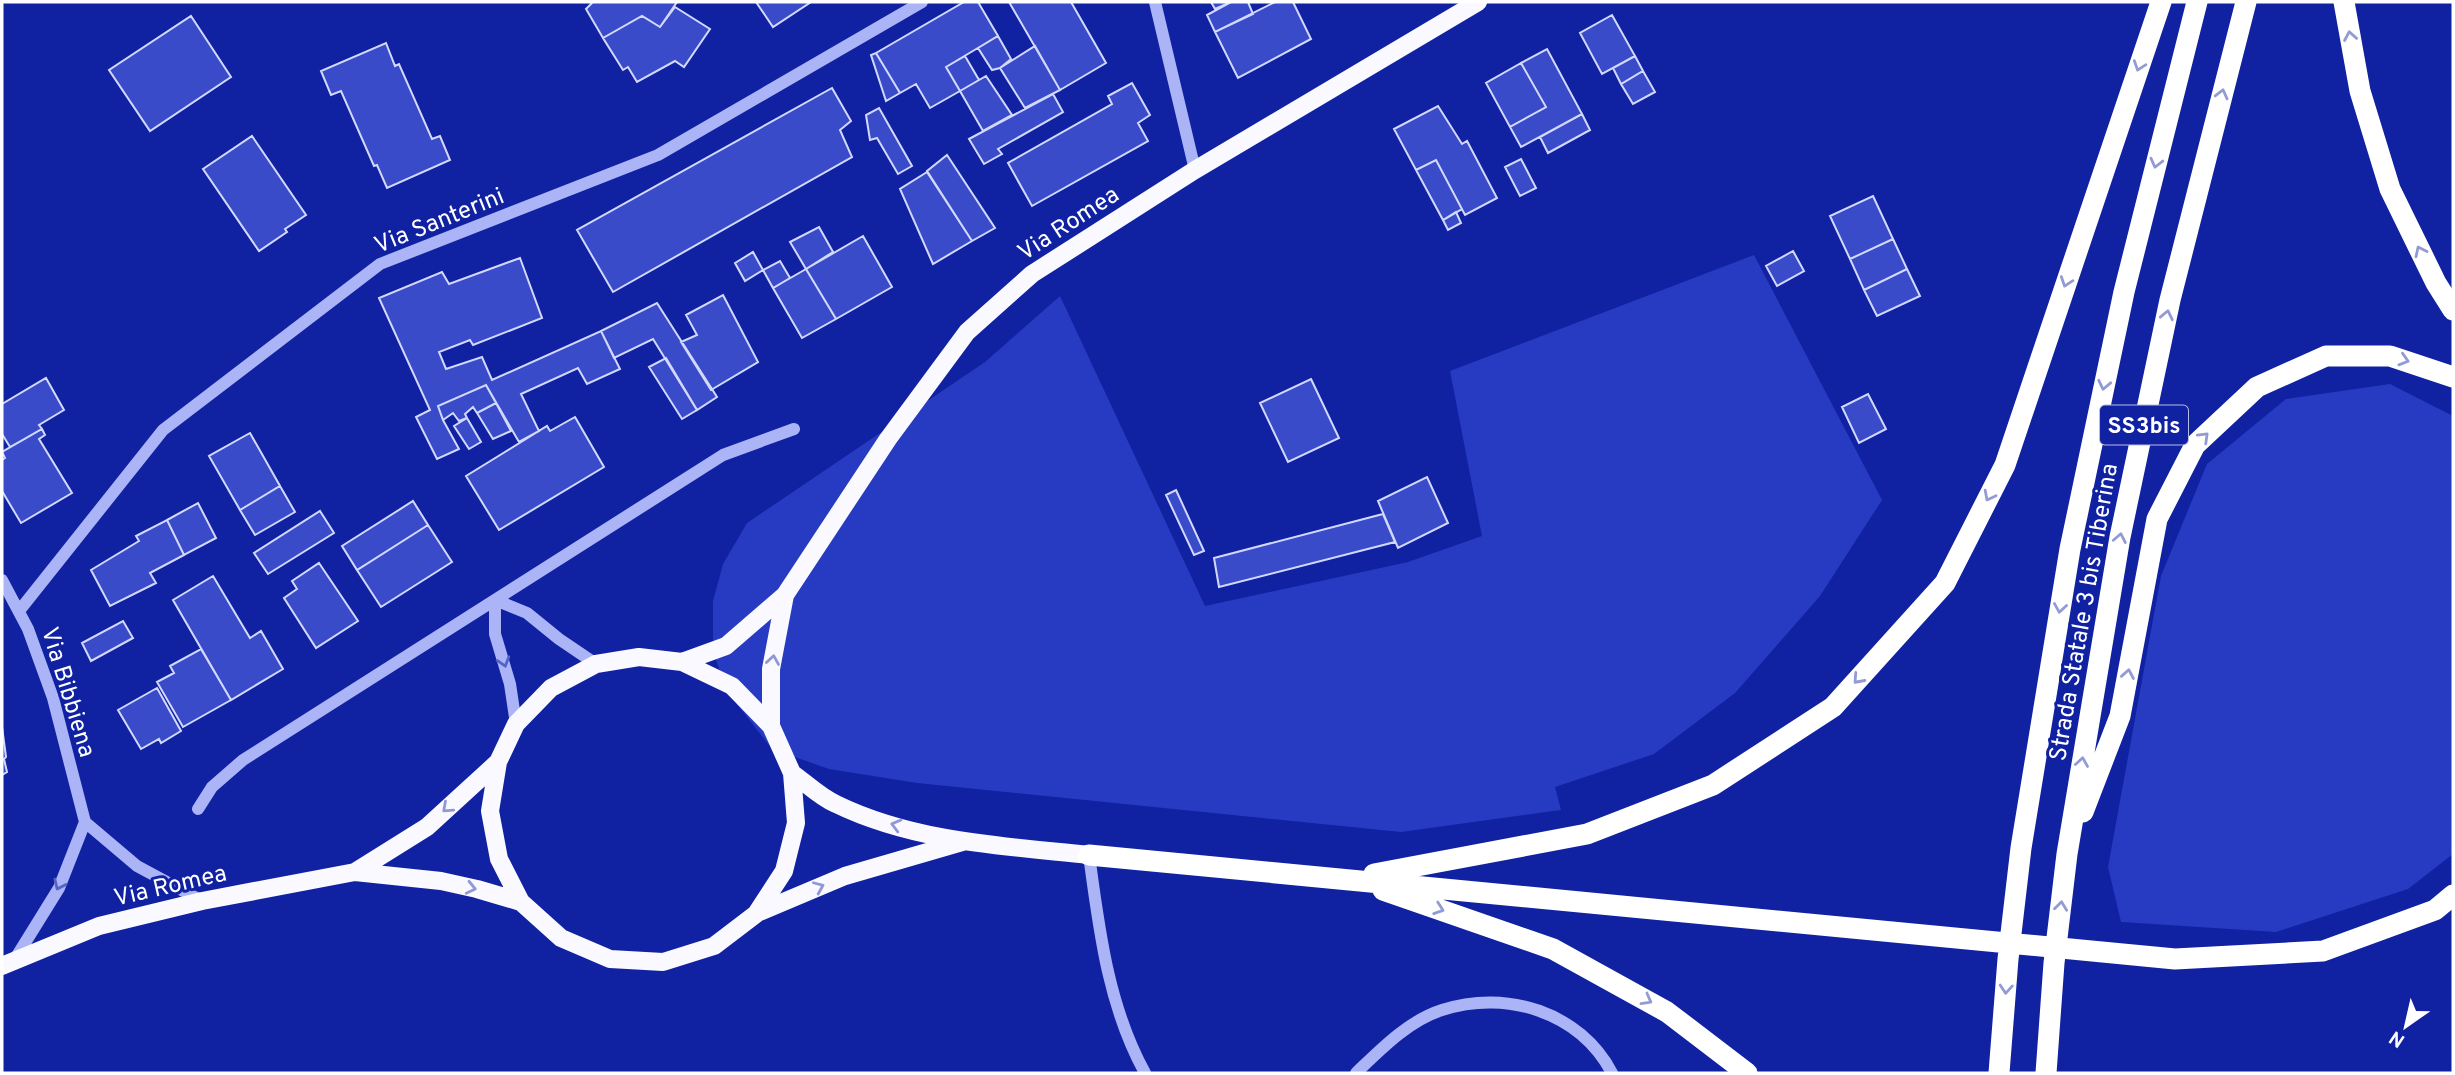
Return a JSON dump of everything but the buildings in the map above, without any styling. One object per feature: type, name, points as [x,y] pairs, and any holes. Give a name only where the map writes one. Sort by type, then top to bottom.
[{"type":"highway","points":[[1352,879],[1587,834],[1713,785],[1833,707],[1945,583],[2005,466],[2161,2]]},
{"type":"highway","name":"Strada Statale 3 bis Tiberina","points":[[1999,1070],[2021,848],[2072,536],[2124,292],[2197,2]]},
{"type":"highway","name":"Strada Statale 3 bis Tiberina","points":[[2046,1072],[2054,963],[2067,853],[2120,537],[2170,300],[2246,2]]},
{"type":"highway","points":[[2344,2],[2360,90],[2390,189],[2436,283],[2453,310]]},
{"type":"highway","points":[[2067,853],[2120,716],[2157,519],[2195,445],[2257,387],[2326,356],[2390,356],[2453,377]]},
{"type":"highway","points":[[1089,855],[2175,958],[2323,951],[2435,910],[2453,895]]},
{"type":"highway","points":[[1352,879],[1553,949],[1667,1012],[1747,1073]]},
{"type":"main road","name":"Via Romea","points":[[682,662],[726,646],[785,596],[888,439],[967,332],[1032,274],[1195,170],[1478,2]]},
{"type":"main road","name":"Via Romea","points":[[771,726],[771,669],[785,596]]},
{"type":"main road","name":"Via Romea","points":[[639,657],[682,662],[732,686],[771,726],[792,773],[796,823],[784,871],[757,914],[714,946],[663,962],[610,959],[561,938],[521,902],[499,859],[490,811],[498,762],[516,724],[551,688],[596,664],[639,657]]},
{"type":"main road","name":"Via Romea","points":[[355,872],[427,827],[498,762]]},
{"type":"main road","points":[[792,773],[834,804],[879,821],[962,842],[1089,855]]},
{"type":"main road","points":[[757,914],[845,876],[962,842]]},
{"type":"main road","name":"Via Romea","points":[[8,962],[99,926],[202,901],[355,872],[441,881],[521,902]]},
{"type":"street","name":"Via Santerini","points":[[19,611],[163,430],[380,264],[657,155],[922,2]]},
{"type":"street","points":[[1155,2],[1195,170]]},
{"type":"street","points":[[198,809],[212,787],[243,760],[723,455],[794,429]]},
{"type":"street","name":"Via Bibbiena","points":[[2,580],[19,611],[53,698],[85,822]]},
{"type":"street","points":[[495,600],[527,613],[596,664]]},
{"type":"street","points":[[495,600],[495,634],[510,684],[516,724]]},
{"type":"street","points":[[8,962],[60,888],[85,822],[137,866],[202,901]]},
{"type":"street","points":[[1089,855],[1104,960],[1131,1049],[1145,1073]]},
{"type":"street","points":[[1356,1073],[1395,1036],[1440,1010],[1486,1001],[1539,1009],[1578,1029],[1604,1059],[1612,1073]]},
{"type":"shaded area","points":[[1754,255],[1882,500],[1820,596],[1735,693],[1654,754],[1555,787],[1561,810],[1401,832],[917,783],[829,769],[772,749],[726,690],[713,650],[713,601],[723,564],[747,523],[985,362],[1060,296],[1205,606],[1408,562],[1482,536],[1450,371]]},
{"type":"shaded area","points":[[2390,384],[2453,416],[2453,854],[2408,889],[2276,932],[2121,922],[2108,867],[2161,576],[2207,464],[2286,399]]}]
